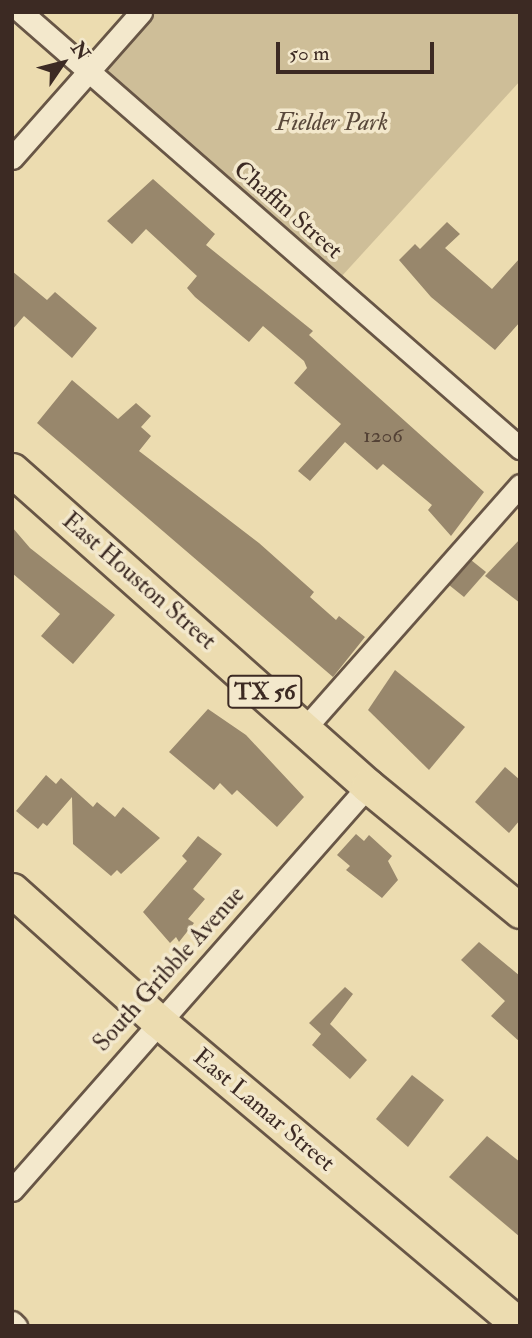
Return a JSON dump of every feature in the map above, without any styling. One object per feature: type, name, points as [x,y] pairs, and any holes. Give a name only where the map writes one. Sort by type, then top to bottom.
[{"type":"main road","name":"East Houston Street","points":[[12,470],[306,727],[368,786],[518,907]]},
{"type":"main road","name":"East Lamar Street","points":[[12,890],[157,1020],[520,1326]]},
{"type":"street","name":"Chaffin Street","points":[[21,12],[520,448]]},
{"type":"street","points":[[12,158],[141,12]]},
{"type":"street","points":[[306,727],[520,485]]},
{"type":"street","name":"South Gribble Avenue","points":[[12,1190],[157,1020],[368,786]]},
{"type":"street","points":[[12,1322],[16,1326]]},
{"type":"green space","name":"Fielder Park","points":[[154,12],[520,12],[520,81],[341,277],[103,69]]},
{"type":"building","points":[[153,179],[215,234],[206,245],[313,331],[309,335],[484,492],[451,536],[428,510],[432,505],[383,464],[377,470],[345,442],[310,481],[298,471],[341,424],[294,383],[307,368],[304,361],[263,326],[249,342],[195,297],[187,288],[197,276],[146,229],[132,244],[107,221]]},
{"type":"building","points":[[447,222],[460,234],[445,248],[492,289],[520,258],[520,322],[495,350],[431,297],[399,260],[415,244],[420,249]]},
{"type":"building","points":[[12,271],[47,300],[55,292],[97,328],[72,358],[24,316],[12,330]]},
{"type":"building","points":[[72,380],[118,419],[136,403],[151,416],[141,427],[151,436],[139,451],[259,543],[314,592],[310,597],[336,620],[339,616],[365,637],[333,677],[37,423]]},
{"type":"building","points":[[12,527],[30,548],[115,615],[73,664],[41,636],[60,614],[12,573]]},
{"type":"building","points":[[520,539],[520,603],[485,576]]},
{"type":"building","points":[[471,560],[486,572],[464,597],[449,585]]},
{"type":"building","points":[[395,670],[465,727],[429,770],[368,710]]},
{"type":"building","points":[[208,709],[246,735],[304,797],[277,827],[237,790],[232,795],[220,783],[214,790],[169,752]]},
{"type":"building","points":[[505,767],[520,780],[520,820],[509,833],[475,802]]},
{"type":"building","points":[[46,775],[56,784],[61,778],[93,807],[97,802],[115,817],[123,807],[160,838],[121,874],[117,870],[111,876],[73,844],[72,797],[47,826],[43,823],[38,829],[16,811]]},
{"type":"building","points":[[356,834],[364,841],[369,835],[392,856],[388,861],[398,880],[382,898],[346,870],[350,866],[337,855]]},
{"type":"building","points":[[198,836],[222,854],[193,889],[205,899],[188,919],[194,923],[179,942],[176,937],[170,943],[143,912],[187,861],[182,856]]},
{"type":"building","points":[[479,942],[520,976],[520,1042],[491,1016],[505,1001],[461,960]]},
{"type":"building","points":[[345,987],[353,994],[330,1024],[367,1060],[350,1079],[312,1045],[321,1034],[309,1023]]},
{"type":"building","points":[[412,1075],[444,1100],[408,1147],[376,1119]]},
{"type":"building","points":[[487,1136],[520,1162],[520,1237],[449,1177]]}]
